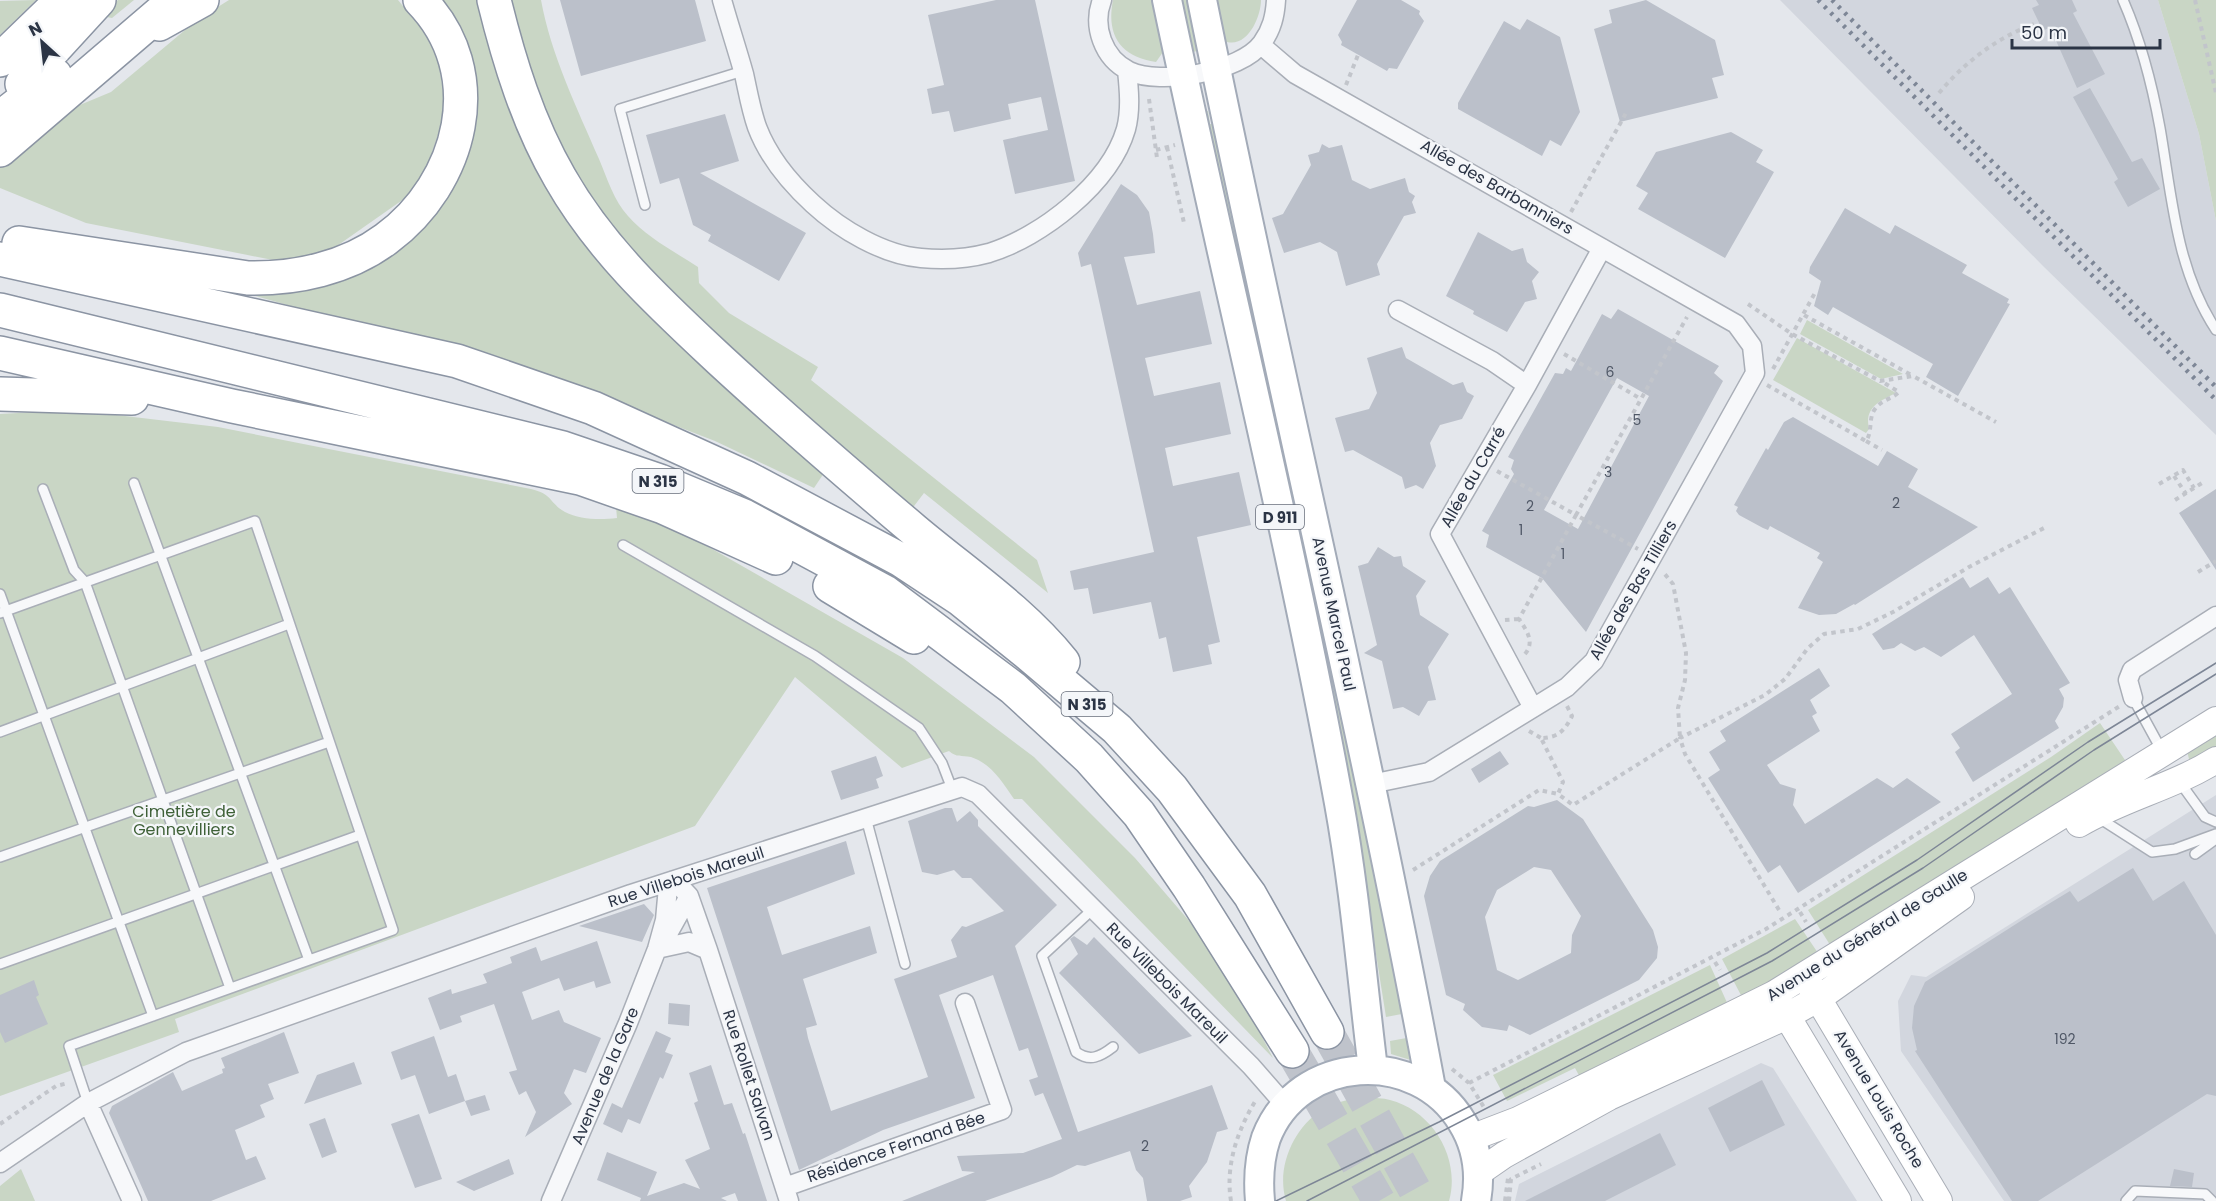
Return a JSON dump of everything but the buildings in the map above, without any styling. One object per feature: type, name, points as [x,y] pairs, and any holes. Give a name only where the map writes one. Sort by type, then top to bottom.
[{"type":"highway","points":[[0,60],[62,0]]},
{"type":"highway","points":[[0,107],[99,0]]},
{"type":"highway","points":[[0,118],[152,0]]},
{"type":"highway","points":[[0,150],[175,0]]},
{"type":"highway","points":[[131,40],[202,0]]},
{"type":"highway","points":[[0,240],[248,278],[283,279],[325,268],[385,240],[414,215],[439,180],[455,145],[462,112],[460,83],[452,53],[441,30],[420,0]]},
{"type":"highway","name":"N 315","points":[[494,0],[509,60],[531,117],[559,176],[589,223],[619,263],[656,301],[749,387],[1040,634],[1116,729],[1172,789],[1250,895],[1328,1032]]},
{"type":"highway","name":"N 315","points":[[0,259],[457,361],[593,408],[747,478],[901,560],[960,599],[1116,729]]},
{"type":"highway","name":"N 315","points":[[0,310],[563,448],[660,481],[744,516],[885,592],[1013,688],[1089,758],[1139,814],[1189,887],[1292,1051]]},
{"type":"highway","points":[[0,353],[232,406]]},
{"type":"highway","points":[[0,394],[129,398],[232,406]]},
{"type":"highway","name":"N 315","points":[[232,406],[580,478],[663,507],[752,545],[836,590],[921,642],[1002,702],[1079,769],[1189,887]]},
{"type":"main road","name":"Avenue Marcel Paul","points":[[1167,0],[1262,429],[1339,802],[1355,903],[1373,1069]]},
{"type":"main road","name":"Avenue Marcel Paul","points":[[1202,0],[1215,71],[1371,784],[1431,1088]]},
{"type":"main road","name":"Avenue du Général de Gaulle","points":[[1812,987],[2216,720]]},
{"type":"main road","points":[[2163,754],[2179,781]]},
{"type":"main road","name":"Avenue du Général de Gaulle","points":[[1478,1173],[1504,1155],[1609,1096],[1812,987],[2095,815],[2179,781],[2216,760]]},
{"type":"main road","name":"Avenue Louis Roche","points":[[1812,987],[1939,1201]]},
{"type":"main road","points":[[1780,1005],[1898,1201]]},
{"type":"main road","name":"Avenue du Général de Gaulle","points":[[1471,1138],[1518,1120],[1780,1005]]},
{"type":"main road","points":[[1260,1201],[1260,1160],[1267,1136],[1286,1106],[1317,1082],[1340,1073],[1373,1069],[1404,1075],[1431,1088],[1456,1113],[1471,1138],[1478,1173],[1476,1201]]},
{"type":"street","points":[[722,0],[758,128],[775,161],[813,204],[870,242],[894,252],[919,258],[949,259],[978,255],[1011,244],[1035,231],[1086,193],[1108,167],[1126,129],[1129,99],[1127,70]]},
{"type":"street","points":[[1102,0],[1099,8],[1099,31],[1107,52],[1127,70],[1144,76],[1215,71],[1246,58],[1261,45],[1273,25],[1276,0]]},
{"type":"street","name":"Allée des Barbanniers","points":[[1261,45],[1295,74],[1736,324]]},
{"type":"street","name":"Allée du Carré","points":[[1533,708],[1440,534],[1527,385],[1602,248]]},
{"type":"street","points":[[1398,310],[1492,361],[1527,385]]},
{"type":"street","name":"Allée des Bas Tilliers","points":[[1371,784],[1429,772],[1562,690],[1594,661],[1758,381],[1752,346],[1736,324]]},
{"type":"street","points":[[2133,698],[2128,680],[2132,670],[2216,616]]},
{"type":"street","name":"Rue Villebois Mareuil","points":[[0,1163],[88,1102],[186,1052],[674,880],[952,789],[970,789],[978,794],[1251,1066],[1286,1106]]},
{"type":"street","name":"Rue Rollet Salvan","points":[[674,880],[689,896],[787,1194]]},
{"type":"street","name":"Avenue de la Gare","points":[[550,1201],[628,1023],[657,949],[665,920],[668,886],[674,880]]},
{"type":"street","name":"Avenue de la Gare","points":[[657,949],[677,922],[689,896]]},
{"type":"street","points":[[657,949],[689,942],[708,950]]},
{"type":"street","name":"Résidence Fernand Bée","points":[[787,1194],[1002,1110],[965,1003]]},
{"type":"street","points":[[88,1102],[132,1201]]},
{"type":"lane","points":[[2123,0],[2138,34],[2160,128],[2170,207],[2186,266],[2202,309],[2216,330]]},
{"type":"lane","points":[[645,205],[620,109],[743,71]]},
{"type":"lane","points":[[135,483],[309,960]]},
{"type":"lane","points":[[44,489],[74,570],[85,582],[230,988]]},
{"type":"lane","points":[[3,612],[255,521],[393,930],[69,1046],[88,1102]]},
{"type":"lane","points":[[623,545],[815,656],[919,728],[942,763],[952,789]]},
{"type":"lane","points":[[0,594],[3,612],[44,715],[153,1016]]},
{"type":"lane","points":[[0,732],[289,624]]},
{"type":"lane","points":[[2133,698],[2163,754]]},
{"type":"lane","points":[[0,858],[329,742]]},
{"type":"lane","points":[[2179,781],[2205,818],[2216,822]]},
{"type":"lane","points":[[2095,815],[2152,852],[2175,849],[2216,834]]},
{"type":"lane","points":[[866,818],[905,964]]},
{"type":"lane","points":[[0,964],[360,835]]},
{"type":"lane","points":[[2195,854],[2216,839]]},
{"type":"lane","points":[[1093,909],[1042,956],[1076,1052],[1084,1058],[1094,1058],[1113,1047]]},
{"type":"lane","points":[[2126,1201],[2135,1191],[2154,1191],[2205,1194],[2212,1201]]},
{"type":"path","points":[[2195,0],[2216,93]]},
{"type":"path","points":[[1939,93],[1984,51],[2007,35],[2034,24]]},
{"type":"path","points":[[1339,99],[1358,55]]},
{"type":"path","points":[[1149,98],[1157,158]]},
{"type":"path","points":[[1564,226],[1626,112]]},
{"type":"path","points":[[1155,150],[1175,146]]},
{"type":"path","points":[[1167,147],[1184,223]]},
{"type":"path","points":[[1816,291],[1792,334],[1758,381],[1882,450]]},
{"type":"path","points":[[1481,462],[1576,515],[1696,301]]},
{"type":"path","points":[[1748,304],[1792,334],[1899,392],[1875,408],[1871,417],[1871,434],[1866,441]]},
{"type":"path","points":[[1804,315],[1996,422]]},
{"type":"path","points":[[1549,346],[1641,399]]},
{"type":"path","points":[[1880,381],[1913,376]]},
{"type":"path","points":[[2159,484],[2183,470],[2194,488]]},
{"type":"path","points":[[2174,476],[2186,494]]},
{"type":"path","points":[[2175,500],[2202,483]]},
{"type":"path","points":[[1413,870],[1539,790],[1558,794],[1573,805],[1680,738],[1765,695],[1785,679],[1808,648],[1824,634],[1858,629],[2044,528]]},
{"type":"path","points":[[2198,572],[2216,561]]},
{"type":"path","points":[[1558,794],[1563,782],[1541,738],[1551,738],[1565,730],[1572,716],[1562,690]]},
{"type":"path","points":[[1469,1083],[1766,929],[2133,698]]},
{"type":"path","points":[[1680,738],[1685,754],[1779,909]]},
{"type":"path","points":[[1800,912],[1806,922]]},
{"type":"path","points":[[1715,962],[1720,970]]},
{"type":"path","points":[[0,1124],[56,1086],[80,1080]]},
{"type":"path","points":[[1507,1201],[1511,1179],[1541,1164]]},
{"type":"path","points":[[1507,1166],[1507,1201]]},
{"type":"shaded area","points":[[1780,0],[2158,0],[2199,134],[2216,221],[2216,435],[2043,266]]},
{"type":"shaded area","points":[[2216,795],[2216,1201],[2004,1201],[1901,1051],[1898,1001],[1911,975],[1926,977]]},
{"type":"shaded area","points":[[1761,1063],[1773,1068],[1857,1201],[1515,1201],[1519,1184]]},
{"type":"green space","points":[[36,0],[0,35],[0,1]]},
{"type":"green space","points":[[118,0],[134,0],[112,18],[101,16]]},
{"type":"green space","points":[[229,0],[398,0],[425,33],[438,60],[443,90],[443,120],[428,164],[411,194],[334,248],[283,262],[86,223],[0,188],[0,164],[75,107],[111,92],[197,20]]},
{"type":"green space","points":[[439,0],[479,0],[546,177],[826,470],[814,488],[715,441],[578,388],[238,291],[292,286],[453,173]]},
{"type":"green space","points":[[505,0],[541,0],[551,41],[611,189],[635,224],[698,267],[699,283],[729,313],[818,367],[811,380],[1037,560],[1048,593],[924,493],[911,510],[716,345],[606,231],[539,106]]},
{"type":"green space","points":[[1113,0],[1152,0],[1163,52],[1156,62],[1133,55],[1118,42],[1112,24]]},
{"type":"green space","points":[[1180,0],[1187,0],[1198,48],[1195,52],[1191,49]]},
{"type":"green space","points":[[1216,0],[1261,0],[1255,23],[1246,36],[1239,41],[1232,43],[1224,41]]},
{"type":"green space","points":[[2158,0],[2216,0],[2216,221],[2199,134]]},
{"type":"green space","points":[[1208,111],[1210,124],[1214,124],[1407,1013],[1386,1017],[1360,853],[1202,112]]},
{"type":"green space","points":[[1807,320],[1903,374],[1881,379],[1800,334]]},
{"type":"green space","points":[[1797,338],[1896,393],[1879,402],[1871,410],[1868,421],[1869,429],[1866,433],[1773,380]]},
{"type":"green space","name":"Cimetière de Gennevilliers","points":[[74,410],[218,427],[531,489],[543,493],[565,512],[584,518],[617,518],[616,507],[626,509],[707,546],[903,658],[1034,757],[1135,858],[1221,958],[1273,1058],[1022,799],[1014,799],[996,774],[985,764],[971,757],[949,751],[902,768],[795,677],[695,826],[175,1019],[179,1032],[0,1096],[0,414]]},
{"type":"green space","points":[[2100,723],[2127,763],[1832,948],[1808,910],[2051,757]]},
{"type":"green space","points":[[2216,731],[2216,747],[2192,760],[2189,759],[2187,751]]},
{"type":"green space","points":[[1795,919],[1820,956],[1743,999],[1722,959]]},
{"type":"green space","points":[[1710,965],[1729,1007],[1582,1081],[1575,1068],[1507,1101],[1493,1075]]},
{"type":"green space","points":[[1412,1037],[1417,1062],[1391,1054],[1390,1041]]},
{"type":"green space","points":[[1367,1097],[1387,1099],[1405,1106],[1431,1126],[1447,1153],[1451,1169],[1452,1185],[1449,1201],[1286,1201],[1283,1188],[1285,1162],[1295,1138],[1303,1127],[1322,1110],[1333,1104]]},
{"type":"green space","points":[[21,1169],[35,1201],[0,1201],[0,1186]]},
{"type":"tunnel","points":[[1327,1032],[1421,1201]]},
{"type":"tunnel","points":[[1292,1051],[1379,1201]]},
{"type":"tram line","points":[[1276,1201],[1439,1122],[1767,953],[1917,860],[2088,742],[2216,663]]},
{"type":"tram line","points":[[1307,1201],[1772,961],[1923,868],[2094,750],[2216,674]]},
{"type":"railway","points":[[1818,0],[2216,400]]},
{"type":"railway","points":[[1832,0],[2216,387]]}]
